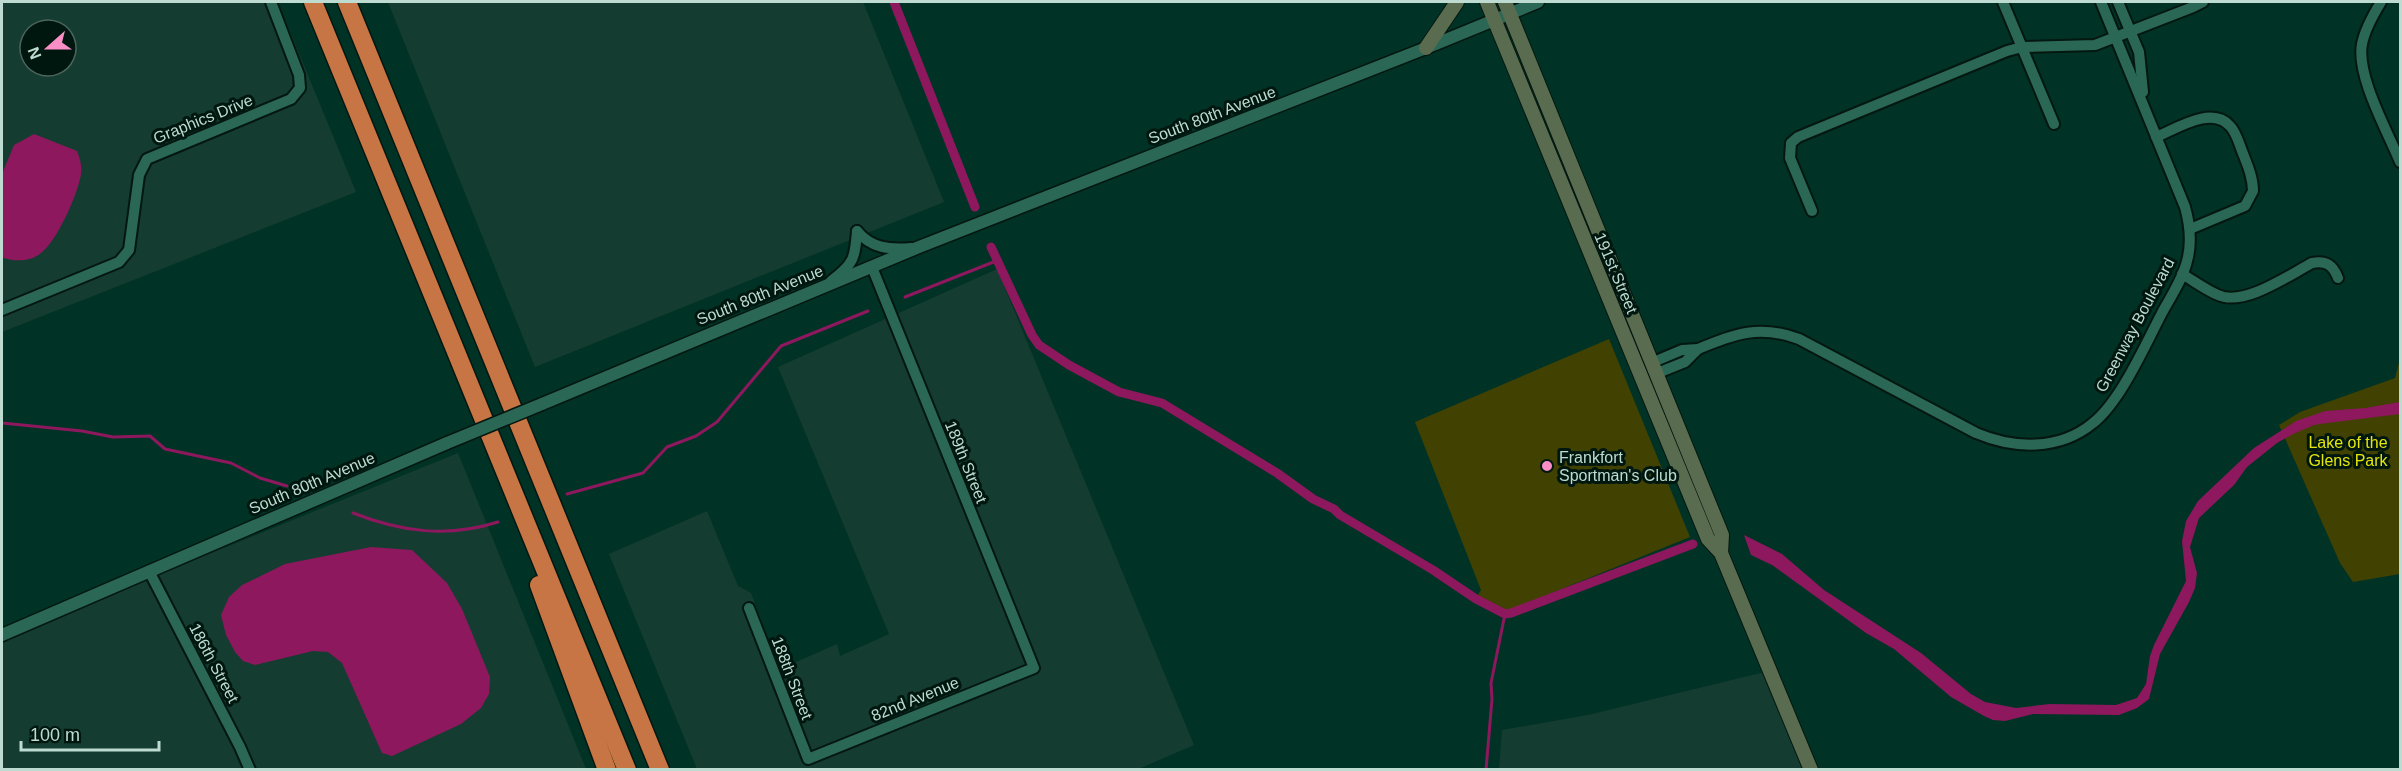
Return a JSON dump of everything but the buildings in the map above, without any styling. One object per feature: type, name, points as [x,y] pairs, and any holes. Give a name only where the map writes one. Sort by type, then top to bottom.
[{"type":"highway","points":[[313,2],[627,770]]},
{"type":"highway","points":[[347,2],[660,770]]},
{"type":"highway","points":[[506,471],[531,562],[607,770]]},
{"type":"main road","points":[[1425,48],[1457,2]]},
{"type":"main road","name":"191st Street","points":[[1486,2],[1708,539],[1721,553],[1810,770]]},
{"type":"main road","name":"191st Street","points":[[1508,8],[1722,535],[1721,553]]},
{"type":"street","name":"Graphics Drive","points":[[2,310],[119,262],[129,250],[139,175],[147,159],[291,99],[300,88],[299,75],[271,2]]},
{"type":"street","name":"South 80th Avenue","points":[[2,635],[447,443],[919,247],[1425,48],[1494,20],[1508,8],[1538,2]]},
{"type":"street","points":[[2003,2],[2054,124]]},
{"type":"street","name":"Greenway Boulevard","points":[[1653,369],[1685,362],[1698,349],[1735,334],[1753,331],[1784,333],[1993,440],[2013,445],[2052,443],[2074,435],[2094,423],[2117,395],[2182,274],[2190,246],[2190,229],[2185,207],[2144,102],[2101,2]]},
{"type":"street","name":"Greenway Boulevard","points":[[2118,2],[2131,32],[2141,65],[2144,102]]},
{"type":"street","points":[[1812,211],[1790,158],[1791,143],[1798,137],[2007,51],[2022,47],[2081,47],[2116,38],[2203,2]]},
{"type":"street","points":[[2381,2],[2371,19],[2361,45],[2366,84],[2400,162]]},
{"type":"street","points":[[2156,137],[2208,118],[2224,120],[2235,133],[2251,173],[2253,191],[2245,206],[2190,229]]},
{"type":"street","points":[[823,287],[852,263],[857,231],[866,242],[895,250],[919,247]]},
{"type":"street","points":[[2182,274],[2219,296],[2231,298],[2258,291],[2312,262],[2328,263],[2335,270],[2338,278]]},
{"type":"street","name":"189th Street","points":[[872,267],[1034,668]]},
{"type":"street","name":"186th Street","points":[[149,571],[250,770]]},
{"type":"street","name":"188th Street","points":[[749,608],[808,759]]},
{"type":"street","name":"82nd Avenue","points":[[808,759],[1034,668]]},
{"type":"shaded area","points":[[2,2],[278,2],[356,192],[2,332]]},
{"type":"shaded area","points":[[388,2],[863,2],[944,202],[535,367]]},
{"type":"shaded area","points":[[34,134],[77,151],[81,174],[66,216],[47,247],[32,258],[11,260],[2,257],[2,174],[14,145]]},
{"type":"shaded area","points":[[997,269],[1194,745],[1136,770],[697,769],[609,554],[707,511],[738,586],[751,593],[780,669],[837,644],[840,656],[889,634],[778,367]]},
{"type":"shaded area","points":[[2400,402],[2400,414],[2314,425],[2277,443],[2247,467],[2234,485],[2199,518],[2190,547],[2197,573],[2195,588],[2160,654],[2149,699],[2137,708],[2119,715],[2033,714],[2005,721],[1993,720],[1984,716],[1951,697],[1894,649],[1866,633],[1772,565],[1751,555],[1744,535],[1782,554],[1824,590],[1921,653],[1971,694],[1985,702],[2016,708],[2050,704],[2116,705],[2137,698],[2146,684],[2154,645],[2186,581],[2182,541],[2186,521],[2198,501],[2254,448],[2296,421],[2325,411]]},
{"type":"shaded area","points":[[458,453],[586,769],[2,770],[2,638]]},
{"type":"shaded area","points":[[371,547],[412,550],[447,583],[462,609],[490,677],[489,694],[481,708],[461,724],[392,756],[382,753],[342,663],[328,652],[313,651],[255,665],[243,661],[226,635],[221,615],[229,597],[242,585],[285,564]]},
{"type":"shaded area","points":[[1773,670],[1813,770],[1499,770],[1502,730],[1588,715]]},
{"type":"green space","name":"Frankfort Sportman's Club","points":[[1609,339],[1690,537],[1510,610],[1490,610],[1474,601],[1481,590],[1415,422]]},
{"type":"green space","name":"Lake of the Glens Park","points":[[2400,359],[2400,574],[2353,582],[2340,563],[2279,425],[2300,412],[2395,378]]},
{"type":"waterway","points":[[894,2],[975,207]]},
{"type":"waterway","points":[[991,247],[1032,335],[1039,345],[1069,365],[1119,392],[1162,403],[1277,473],[1313,499],[1334,509],[1340,515],[1433,570],[1476,599],[1505,614],[1693,544]]},
{"type":"waterway","points":[[905,297],[996,261]]},
{"type":"waterway","points":[[567,494],[643,473],[667,447],[696,436],[717,422],[781,346],[868,311]]},
{"type":"waterway","points":[[2,423],[82,431],[113,437],[150,436],[165,449],[231,463],[260,478],[287,486]]},
{"type":"waterway","points":[[353,513],[389,525],[425,531],[461,530],[498,522]]},
{"type":"waterway","points":[[1486,770],[1492,699],[1491,683],[1505,614]]},
{"type":"place","name":"Frankfort Sportman's Club","points":[[1547,466]]}]
